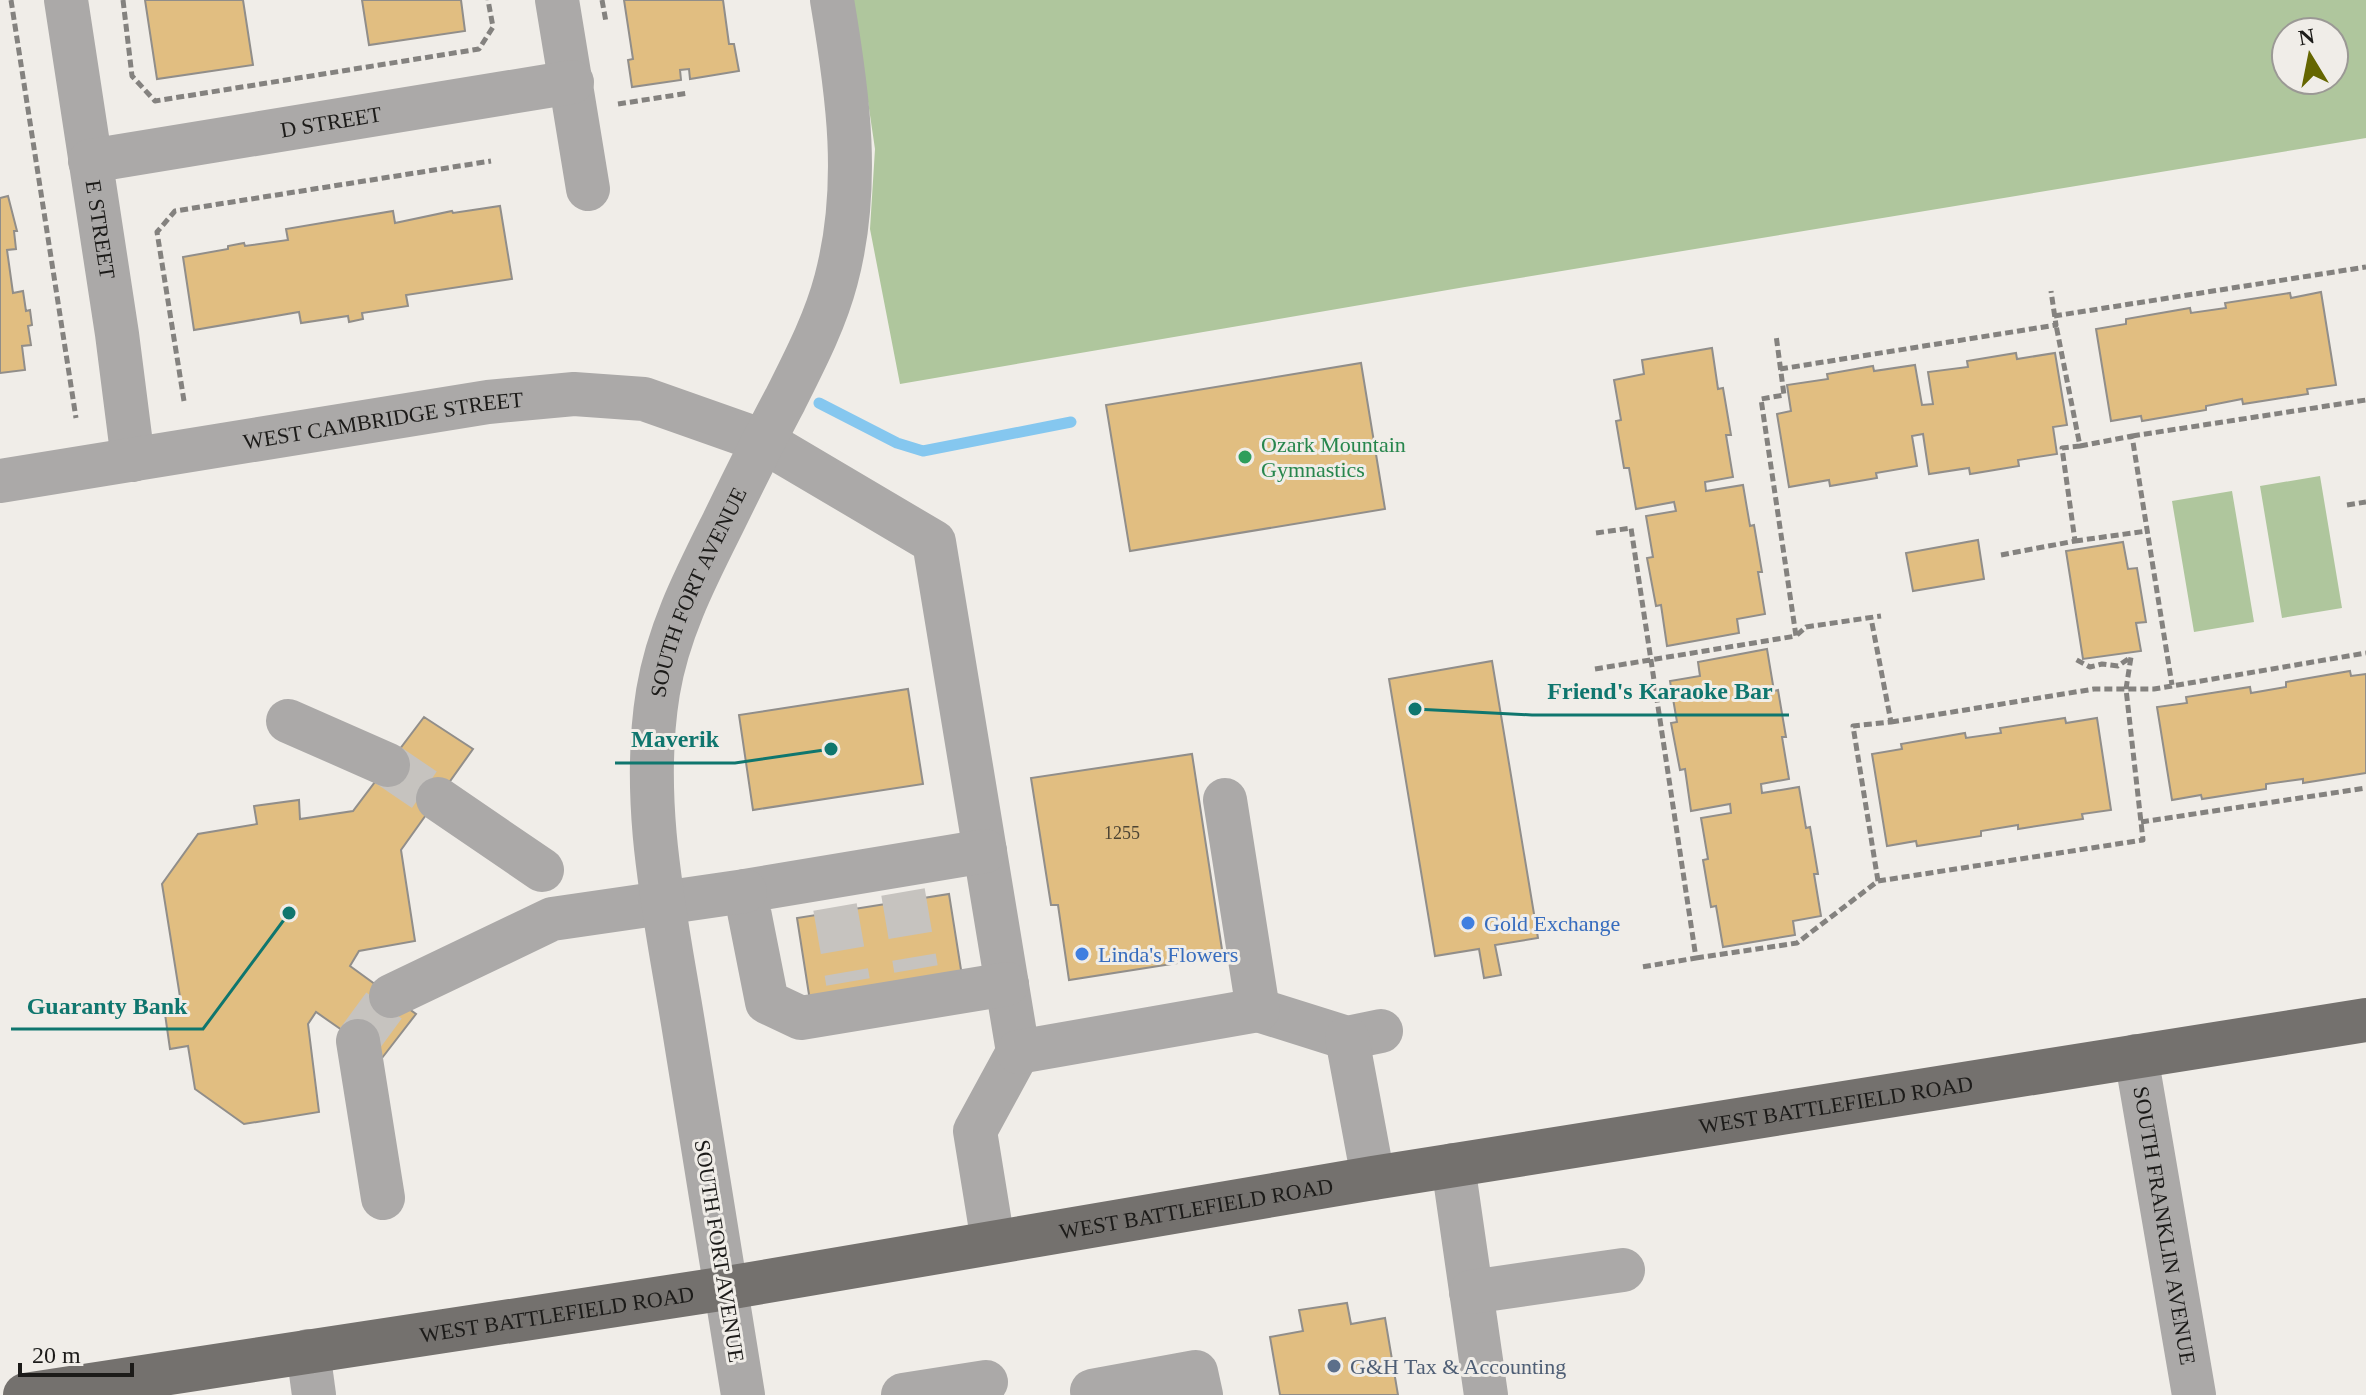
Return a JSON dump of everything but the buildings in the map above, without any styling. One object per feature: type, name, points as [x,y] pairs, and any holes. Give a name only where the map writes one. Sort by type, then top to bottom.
[{"type":"main road","name":"WEST BATTLEFIELD ROAD","points":[[25,1395],[118,1388],[308,1351],[727,1288],[1373,1178],[2366,1020]]},
{"type":"street","name":"E STREET","points":[[66,0],[133,460]]},
{"type":"street","points":[[557,0],[588,189]]},
{"type":"street","name":"SOUTH FORT AVENUE","points":[[743,1395],[664,903],[651,798],[653,748],[660,682],[670,639],[696,576],[808,354],[836,282],[850,214],[851,146],[846,83],[832,0]]},
{"type":"street","name":"D STREET","points":[[90,161],[572,82]]},
{"type":"street","name":"WEST CAMBRIDGE STREET","points":[[0,481],[488,402],[574,394],[644,399],[763,441],[934,542],[985,851]]},
{"type":"street","points":[[288,721],[388,765]]},
{"type":"street","points":[[438,799],[542,870]]},
{"type":"street","points":[[1225,800],[1258,1010]]},
{"type":"street","points":[[391,996],[552,919],[745,891],[833,892],[901,878],[985,851],[1018,1052],[975,1131],[993,1242]]},
{"type":"street","points":[[745,891],[767,1002],[801,1018],[850,996],[919,983],[1007,984]]},
{"type":"street","points":[[1018,1052],[1258,1010],[1364,1034],[1373,1178]]},
{"type":"street","points":[[358,1041],[383,1198]]},
{"type":"street","name":"SOUTH FRANKLIN AVENUE","points":[[2136,1056],[2194,1395]]},
{"type":"street","points":[[1453,1165],[1486,1395]]},
{"type":"street","points":[[1471,1292],[1623,1270]]},
{"type":"street","points":[[308,1351],[314,1395]]},
{"type":"street","points":[[1093,1395],[1092,1391],[1196,1372],[1201,1395]]},
{"type":"street","points":[[903,1395],[986,1382]]},
{"type":"path","points":[[11,0],[76,418]]},
{"type":"path","points":[[123,0],[132,76],[155,101],[479,49],[493,27],[488,0]]},
{"type":"path","points":[[618,104],[689,93]]},
{"type":"path","points":[[184,401],[157,232],[175,211],[491,161]]},
{"type":"path","points":[[2054,316],[2366,267]]},
{"type":"path","points":[[2051,291],[2080,446]]},
{"type":"path","points":[[1780,369],[2056,325]]},
{"type":"path","points":[[1776,335],[1784,395],[1761,399],[1796,636]]},
{"type":"path","points":[[2075,541],[2062,448],[2366,400]]},
{"type":"path","points":[[2132,436],[2172,685]]},
{"type":"path","points":[[2347,505],[2366,502]]},
{"type":"path","points":[[1596,533],[1631,528],[1696,958]]},
{"type":"path","points":[[2001,555],[2147,531]]},
{"type":"path","points":[[1595,669],[1796,636],[1806,627],[1881,616]]},
{"type":"path","points":[[1871,618],[1891,722]]},
{"type":"path","points":[[1878,881],[1853,726],[2094,689],[2154,689],[2366,653]]},
{"type":"path","points":[[1642,967],[1797,943],[1878,881],[2143,840],[2126,689],[2131,657],[2118,666],[2102,664],[2090,667],[2075,659]]},
{"type":"path","points":[[2141,822],[2366,788]]},
{"type":"green space","points":[[853,0],[2366,0],[2366,138],[900,384],[870,229],[875,149]]},
{"type":"green space","points":[[2320,476],[2342,608],[2282,618],[2260,486]]},
{"type":"green space","points":[[2232,491],[2254,622],[2194,632],[2172,501]]},
{"type":"waterway","points":[[819,403],[897,443],[923,451],[1071,422]]},
{"type":"tunnel","points":[[388,765],[438,799]]},
{"type":"tunnel","points":[[903,892],[916,969]]},
{"type":"tunnel","points":[[835,907],[848,982]]},
{"type":"tunnel","points":[[358,1041],[391,996]]},
{"type":"place","name":"Ozark Mountain Gymnastics","points":[[1245,457]]},
{"type":"place","name":"Friend's Karaoke Bar","points":[[1415,709]]},
{"type":"place","name":"Maverik","points":[[831,749]]},
{"type":"place","name":"Guaranty Bank","points":[[289,913]]},
{"type":"place","name":"Gold Exchange","points":[[1468,923]]},
{"type":"place","name":"Linda's Flowers","points":[[1082,954]]},
{"type":"place","name":"G&H Tax & Accounting","points":[[1334,1366]]}]
